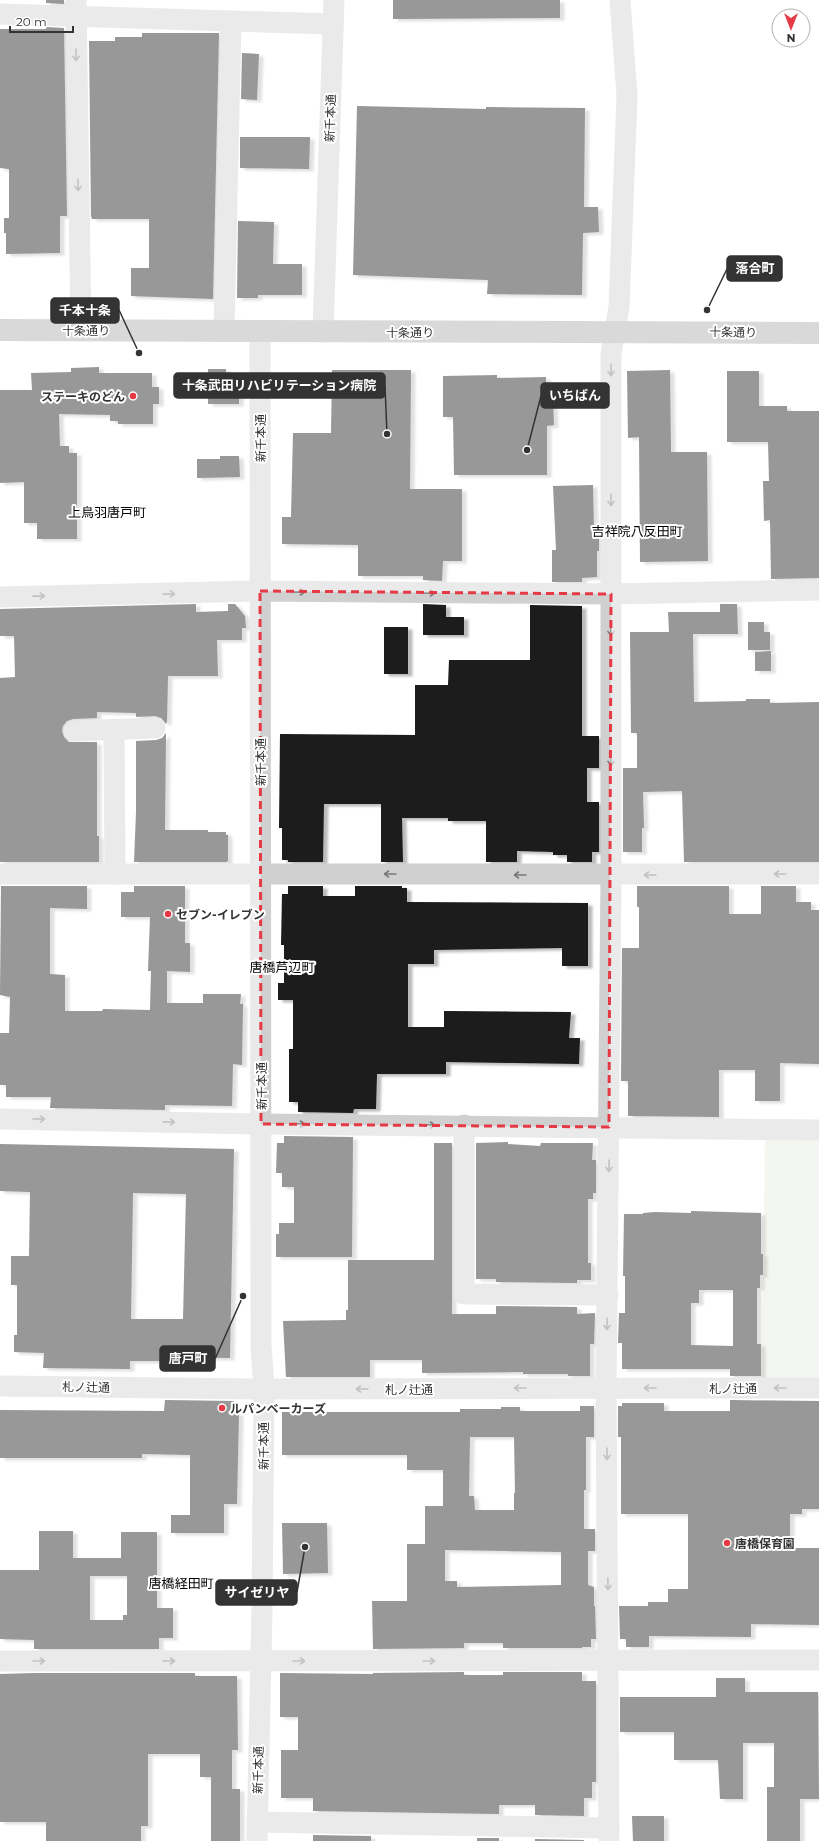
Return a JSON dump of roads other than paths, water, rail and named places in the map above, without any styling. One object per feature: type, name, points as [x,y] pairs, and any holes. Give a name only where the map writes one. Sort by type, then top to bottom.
[{"type":"main road","name":"十条通り","points":[[0,330],[260,332],[615,331],[819,333]]},
{"type":"street","name":"新千本通","points":[[323,332],[334,0]]},
{"type":"street","points":[[257,1832],[609,1835],[606,1388],[611,875],[612,354],[619,307],[627,96],[620,0]]},
{"type":"street","points":[[0,14],[76,8],[231,21],[333,24]]},
{"type":"street","points":[[76,8],[81,330]]},
{"type":"street","points":[[224,331],[231,21]]},
{"type":"street","name":"新千本通","points":[[257,1832],[262,1609],[264,1389],[261,1345],[260,332]]},
{"type":"street","points":[[0,597],[260,592],[611,594],[819,590]]},
{"type":"street","points":[[74,730],[155,728]]},
{"type":"street","points":[[114,730],[115,874]]},
{"type":"street","points":[[0,874],[819,874]]},
{"type":"street","points":[[0,1119],[261,1124],[819,1130]]},
{"type":"street","points":[[464,1125],[464,1294],[608,1295]]},
{"type":"street","name":"札ノ辻通","points":[[0,1386],[264,1389],[819,1388]]},
{"type":"street","points":[[0,1661],[819,1660]]},
{"type":"place","name":"落合町","points":[[707,310]]},
{"type":"place","name":"千本十条","points":[[139,353]]},
{"type":"place","name":"ステーキのどん","points":[[133,396]]},
{"type":"place","name":"十条武田リハビリテーション病院","points":[[387,434]]},
{"type":"place","name":"いちばん","points":[[527,450]]},
{"type":"place","name":"セブン-イレブン","points":[[168,914]]},
{"type":"place","name":"唐戸町","points":[[243,1296]]},
{"type":"place","name":"ルパンベーカーズ","points":[[222,1408]]},
{"type":"place","name":"唐橋保育園","points":[[727,1543]]},
{"type":"place","name":"サイゼリヤ","points":[[305,1547]]},
{"type":"district","name":"上鳥羽唐戸町","points":[[107,512]]},
{"type":"district","name":"吉祥院八反田町","points":[[637,531]]},
{"type":"district","name":"唐橋芦辺町","points":[[282,967]]},
{"type":"district","name":"唐橋経田町","points":[[181,1583]]}]
